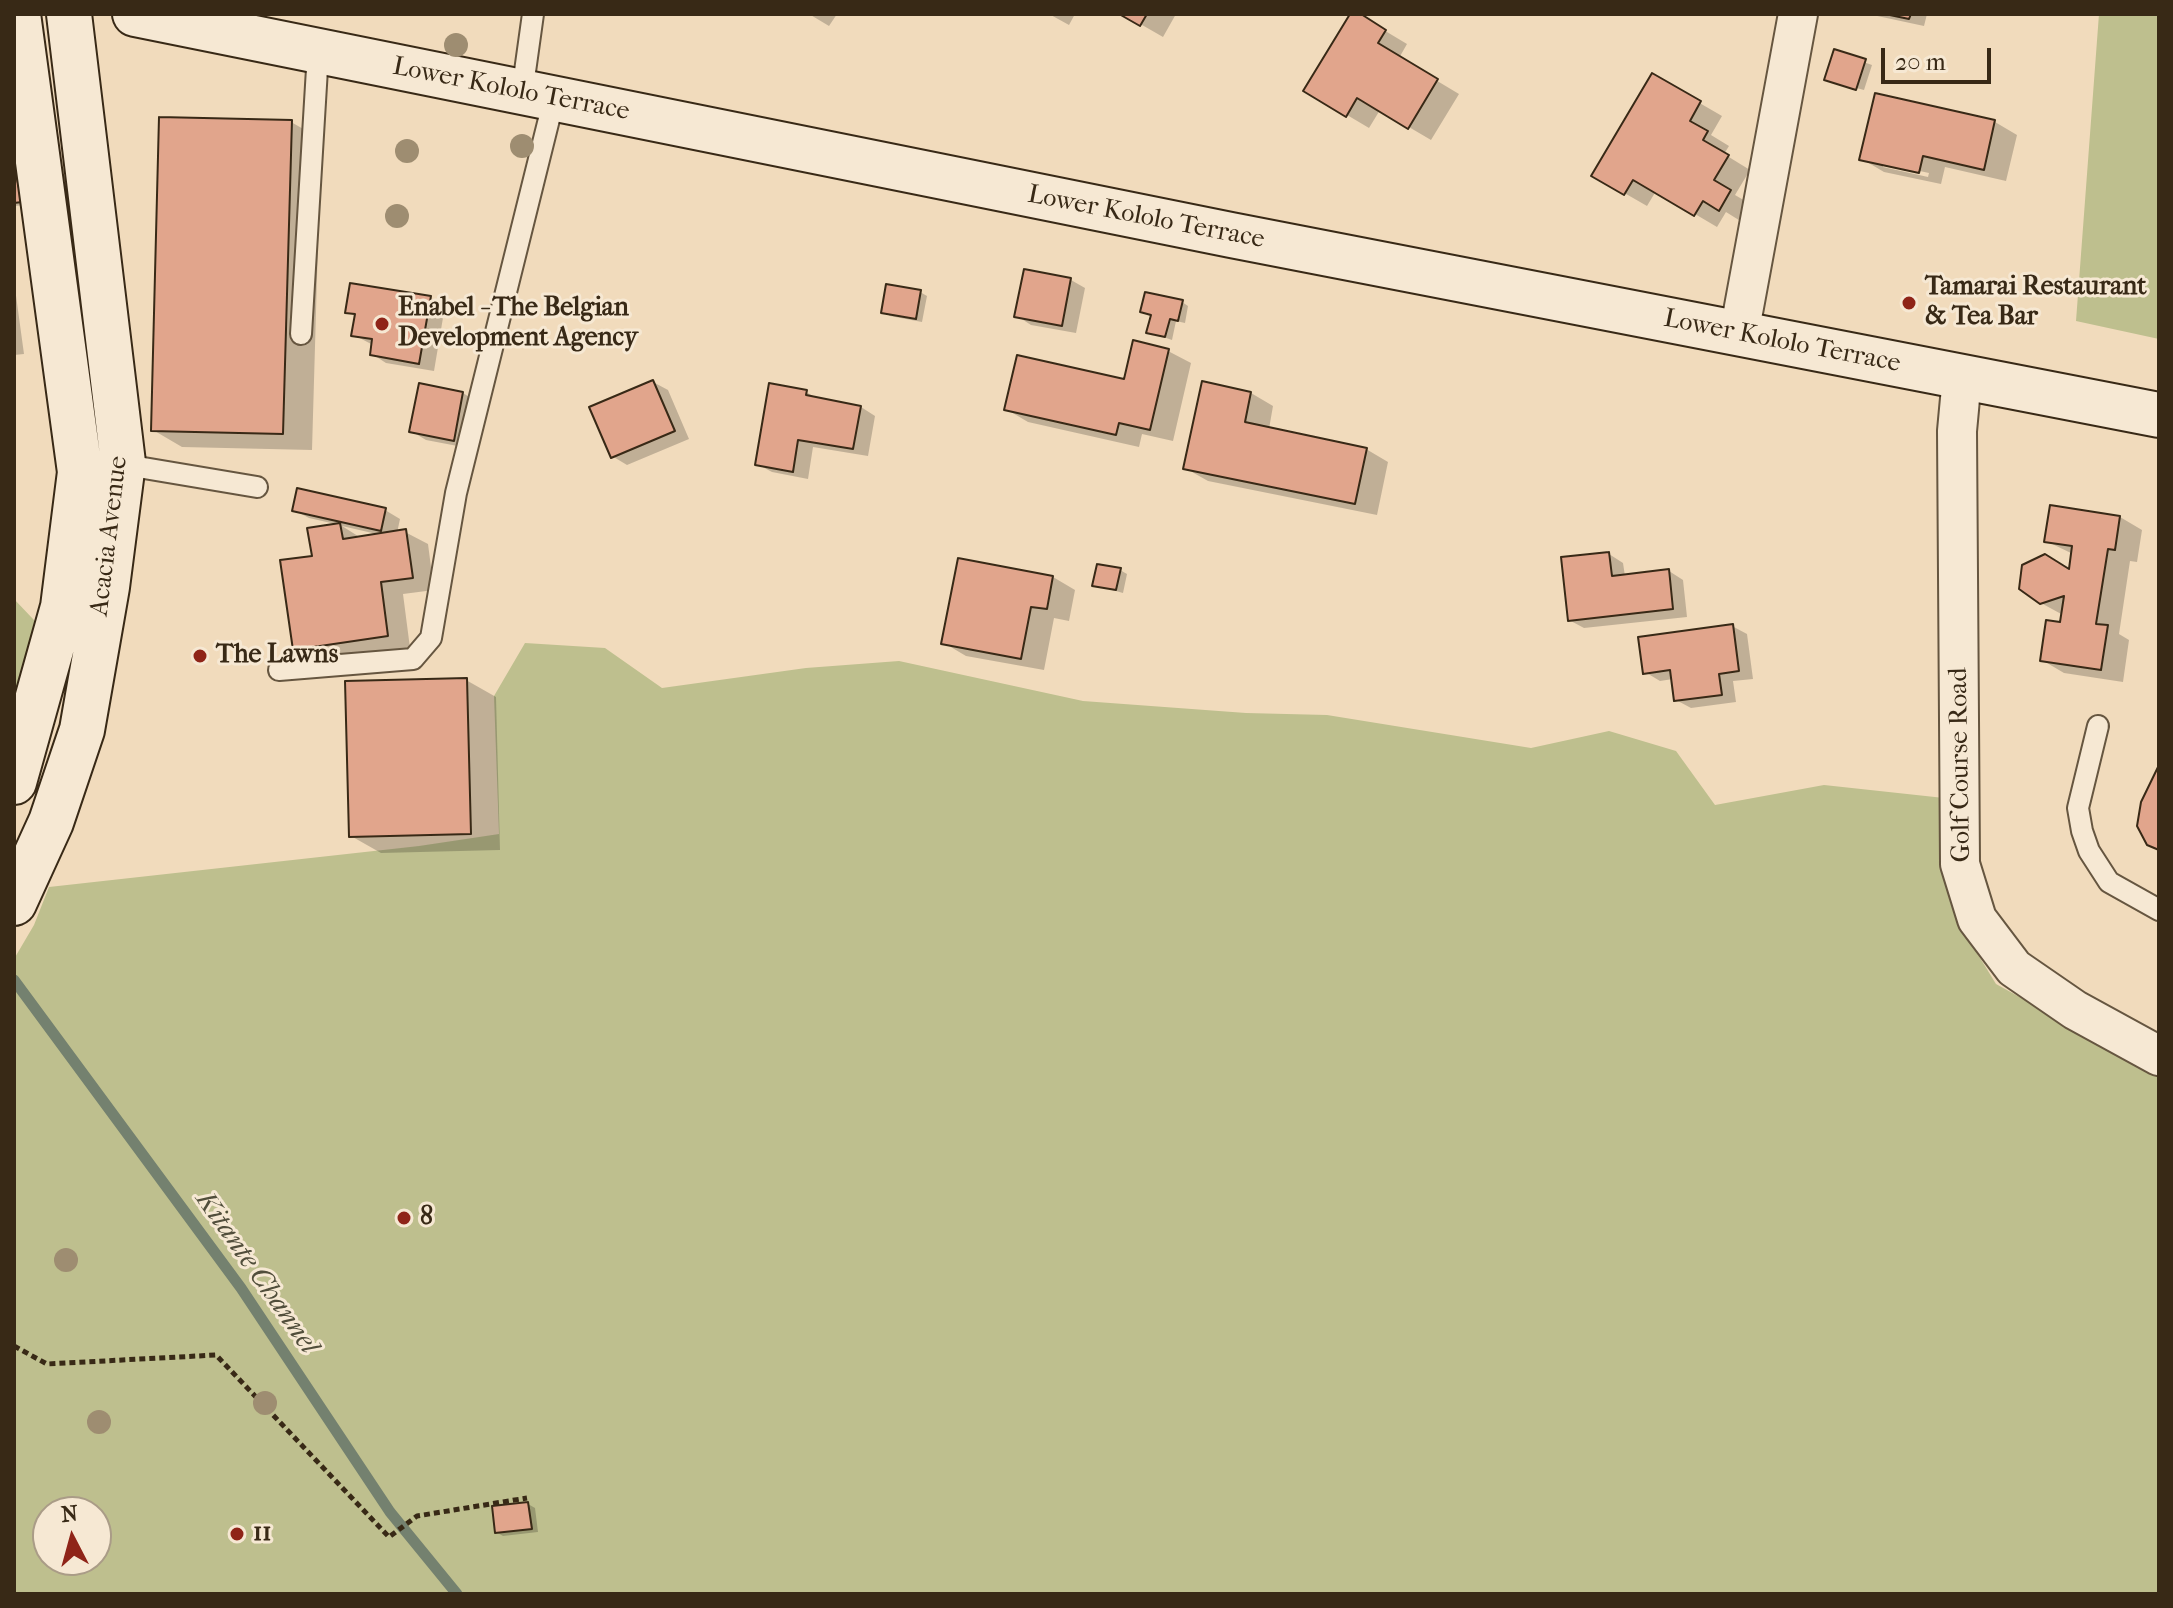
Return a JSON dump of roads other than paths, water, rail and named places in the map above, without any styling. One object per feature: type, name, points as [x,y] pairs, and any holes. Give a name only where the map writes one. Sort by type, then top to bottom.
[{"type":"street","name":"Acacia Avenue","points":[[14,782],[63,607],[80,472],[18,14]]},
{"type":"street","name":"Acacia Avenue","points":[[14,903],[51,822],[82,730],[107,587],[123,463],[69,14]]},
{"type":"street","name":"Lower Kololo Terrace","points":[[135,14],[2159,415]]},
{"type":"street","points":[[1739,334],[1798,14]]},
{"type":"street","name":"Golf Course Road","points":[[1962,377],[1957,431],[1960,864],[1977,919],[2014,968],[2075,1010],[2159,1056]]},
{"type":"lane","points":[[279,670],[413,659],[431,638],[456,493],[538,96],[533,14]]},
{"type":"lane","points":[[301,334],[318,52]]},
{"type":"lane","points":[[80,472],[123,463],[257,487]]},
{"type":"lane","points":[[2098,726],[2078,808],[2082,831],[2089,851],[2109,882],[2159,910]]},
{"type":"waterway","name":"Kitante Channel","points":[[14,980],[241,1288],[390,1512],[457,1594]]},
{"type":"place","name":"Tamarai Restaurant & Tea Bar","points":[[1909,303]]},
{"type":"place","name":"Enabel - The Belgian Development Agency","points":[[382,324]]},
{"type":"place","name":"The Lawns","points":[[200,656]]},
{"type":"place","name":"8","points":[[404,1218]]},
{"type":"place","name":"11","points":[[237,1534]]}]
